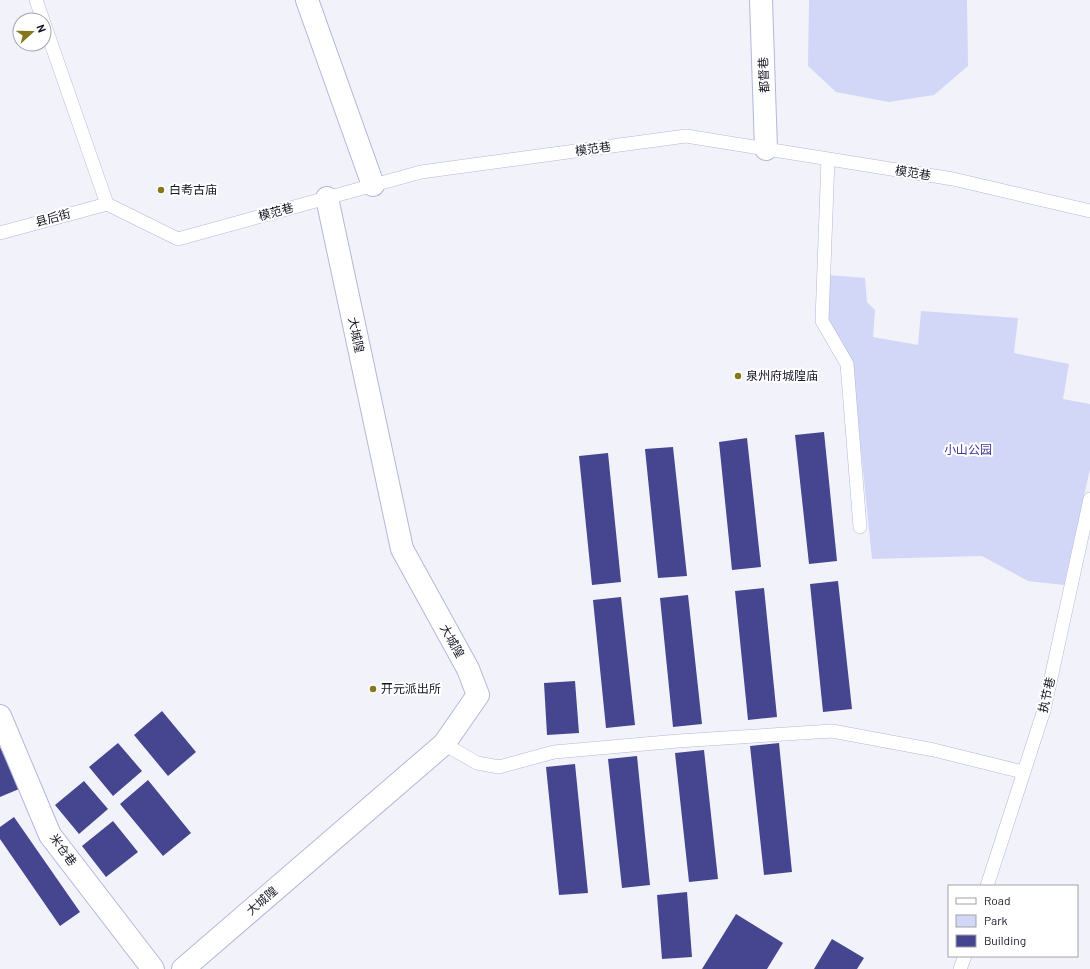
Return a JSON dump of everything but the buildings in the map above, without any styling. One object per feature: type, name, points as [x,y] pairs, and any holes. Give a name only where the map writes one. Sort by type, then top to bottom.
[{"type":"street","points":[[307,0],[373,185]]},
{"type":"street","name":"都督巷","points":[[761,0],[766,149]]},
{"type":"street","name":"大城隍","points":[[183,969],[444,744],[478,695],[468,669],[402,549],[327,198]]},
{"type":"street","name":"米仓巷","points":[[0,716],[50,835],[153,969]]},
{"type":"lane","points":[[36,0],[41,12]]},
{"type":"lane","points":[[52,44],[107,204]]},
{"type":"lane","name":"模范巷","points":[[107,204],[178,239],[421,172],[686,136],[952,179],[1090,211]]},
{"type":"lane","points":[[828,159],[822,321],[847,364],[860,527]]},
{"type":"lane","name":"县后街","points":[[0,233],[107,204]]},
{"type":"lane","name":"执节巷","points":[[987,885],[1044,710],[1090,499]]},
{"type":"lane","points":[[444,744],[477,763],[499,767],[554,752],[678,741],[832,731],[934,750],[1023,772]]},
{"type":"lane","points":[[960,969],[965,957]]},
{"type":"green space","points":[[809,0],[967,0],[968,66],[934,95],[889,102],[836,92],[808,66]]},
{"type":"green space","name":"小山公园","points":[[828,275],[865,278],[867,302],[875,310],[873,337],[918,345],[921,311],[1018,318],[1014,353],[1069,364],[1063,399],[1090,404],[1090,469],[1064,585],[1028,581],[982,556],[872,559],[852,361],[826,319]]},
{"type":"place","name":"白耇古庙","points":[[161,190]]},
{"type":"place","name":"泉州府城隍庙","points":[[738,376]]},
{"type":"place","name":"开元派出所","points":[[373,689]]}]
